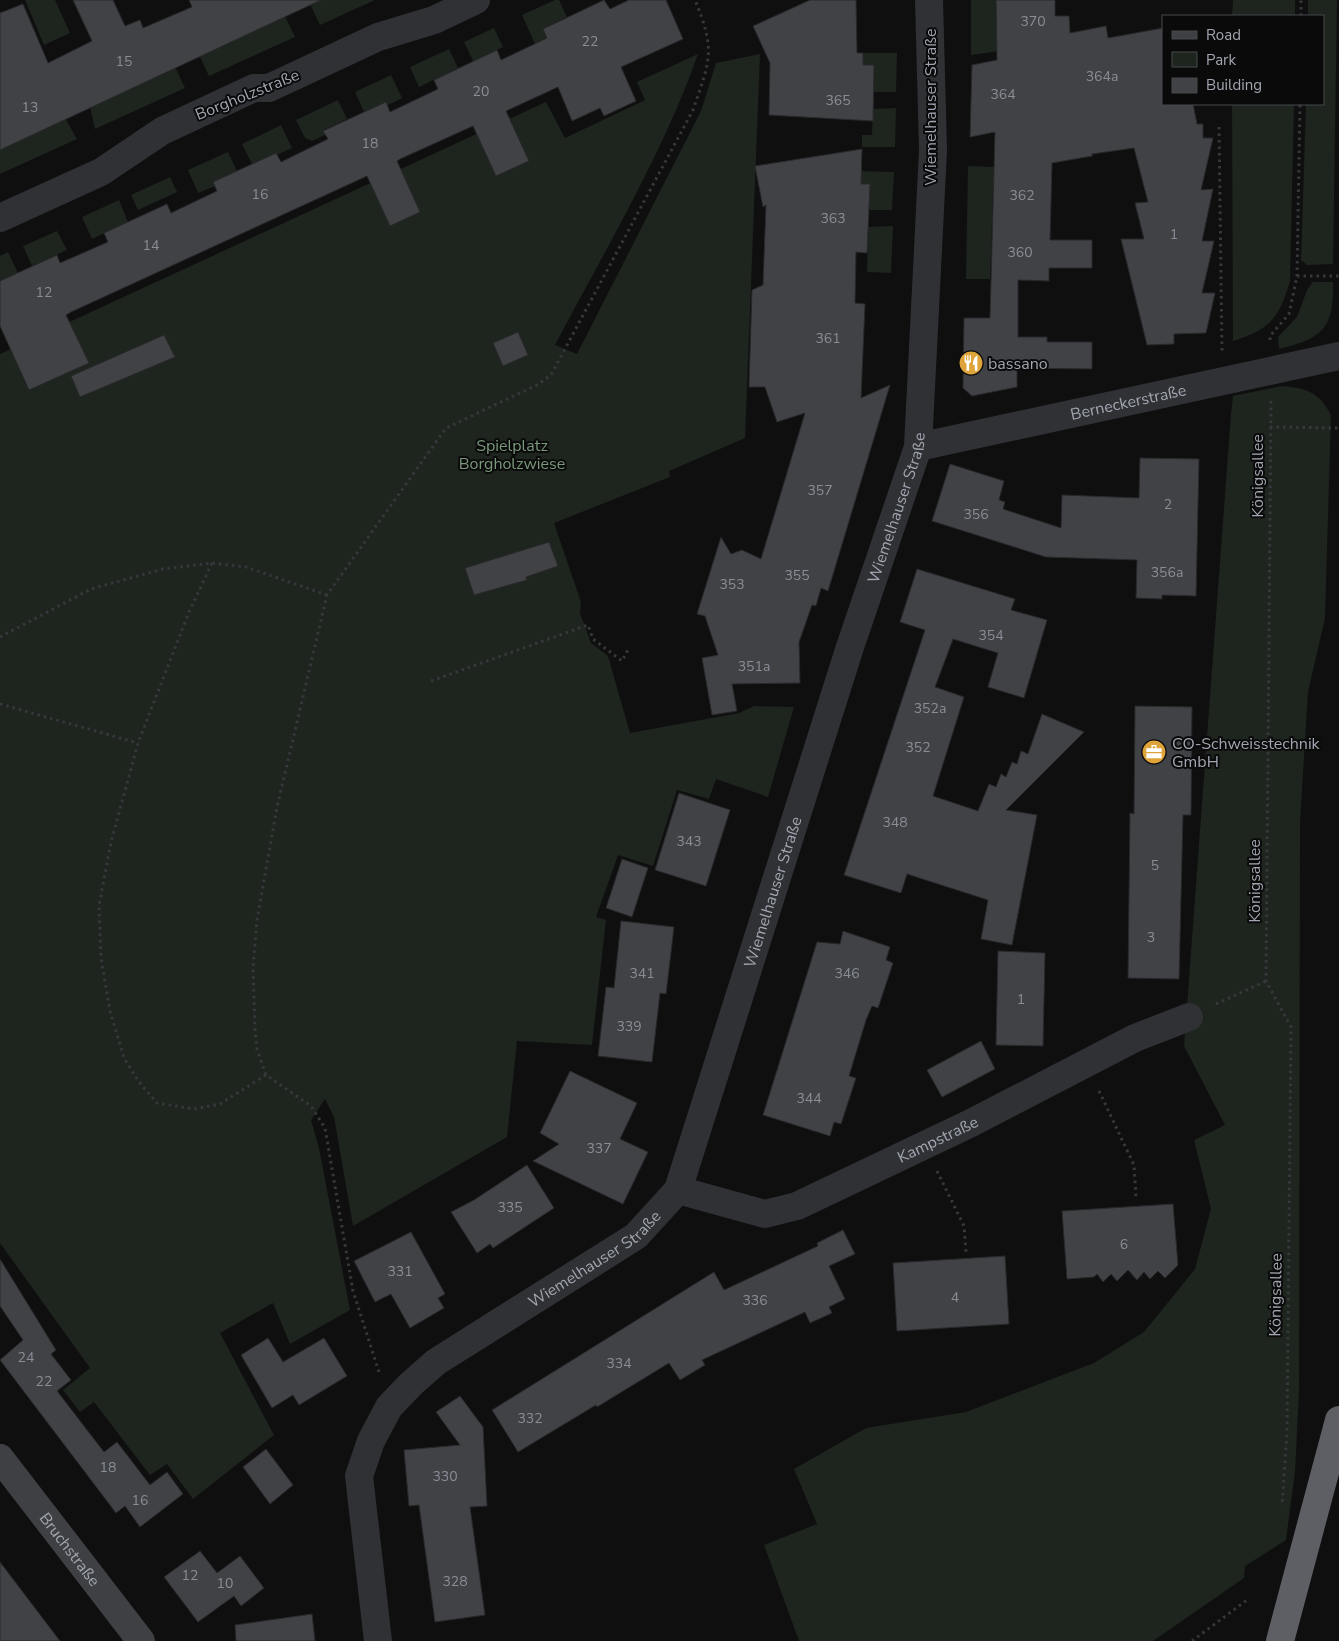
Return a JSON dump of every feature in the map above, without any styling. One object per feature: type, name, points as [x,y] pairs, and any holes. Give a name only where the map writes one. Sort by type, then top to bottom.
[{"type":"highway","points":[[1280,1641],[1339,1420]]},
{"type":"street","name":"Borgholzstraße","points":[[0,218],[101,172],[162,131],[254,88],[269,88],[378,37],[434,20],[476,0]]},
{"type":"street","name":"Wiemelhauser Straße","points":[[378,1641],[359,1476],[371,1441],[389,1407],[410,1384],[436,1362],[636,1236],[678,1190],[849,650],[918,447],[933,150],[929,0]]},
{"type":"street","name":"Berneckerstraße","points":[[918,447],[1339,356]]},
{"type":"street","name":"Kampstraße","points":[[678,1190],[765,1214],[796,1206],[924,1146],[1134,1038],[1188,1017]]},
{"type":"street","name":"Bruchstraße","points":[[0,1458],[135,1639]]},
{"type":"path","points":[[389,1407],[353,1291],[325,1128],[311,1106],[266,1075],[257,1049],[253,967],[257,920],[277,807],[327,595],[434,442],[446,428],[537,385],[551,375],[693,110],[708,64],[710,39],[695,0]]},
{"type":"path","points":[[1301,0],[1301,15]]},
{"type":"path","name":"Königsallee","points":[[1282,1512],[1286,1433],[1291,1027],[1266,981],[1270,336],[1289,314],[1297,276],[1300,105]]},
{"type":"path","points":[[1219,127],[1222,380]]},
{"type":"path","points":[[1297,276],[1339,276]]},
{"type":"path","points":[[1270,427],[1339,428]]},
{"type":"path","points":[[0,637],[91,589],[163,569],[212,563],[246,567],[327,595]]},
{"type":"path","points":[[212,563],[189,612],[138,743],[111,842],[99,906],[101,958],[110,1011],[124,1058],[138,1082],[157,1103],[194,1109],[220,1104],[266,1075]]},
{"type":"path","points":[[431,681],[588,625],[593,638],[622,661],[629,648]]},
{"type":"path","points":[[0,704],[138,743]]},
{"type":"path","points":[[1188,1017],[1266,981]]},
{"type":"path","points":[[1086,1062],[1134,1165],[1136,1197]]},
{"type":"path","points":[[924,1146],[964,1226],[966,1252]]},
{"type":"path","points":[[1192,1641],[1247,1600]]},
{"type":"green space","points":[[25,0],[55,0],[70,33],[44,45]]},
{"type":"green space","points":[[318,0],[375,0],[320,25],[310,4]]},
{"type":"green space","points":[[555,0],[559,0],[567,17],[543,29],[547,38],[535,44],[522,15]]},
{"type":"green space","points":[[971,0],[996,0],[996,26],[1007,26],[1006,50],[971,55]]},
{"type":"green space","points":[[1233,0],[1295,0],[1295,15],[1232,15]]},
{"type":"green space","points":[[1308,0],[1337,0],[1333,264],[1307,265],[1301,260],[1306,105],[1324,105],[1324,15],[1308,15]]},
{"type":"green space","points":[[285,16],[295,37],[209,76],[199,55]]},
{"type":"green space","points":[[494,28],[503,47],[473,61],[464,42]]},
{"type":"green space","points":[[449,49],[458,68],[419,87],[410,67]]},
{"type":"green space","points":[[863,53],[897,53],[896,92],[873,92],[863,65]]},
{"type":"green space","name":"Spielplatz Borgholzwiese","points":[[698,54],[668,129],[613,238],[555,345],[577,354],[701,111],[716,63],[760,54],[745,438],[669,471],[670,477],[554,523],[581,602],[580,613],[591,643],[608,656],[630,733],[739,713],[754,706],[794,707],[768,797],[716,779],[709,799],[677,790],[653,866],[618,855],[596,917],[606,920],[592,1045],[517,1041],[507,1137],[353,1226],[334,1117],[325,1099],[311,1120],[319,1148],[350,1310],[290,1344],[273,1303],[220,1333],[274,1435],[193,1499],[167,1464],[150,1475],[94,1402],[80,1412],[63,1390],[90,1368],[0,1243],[0,354],[546,102],[565,138],[645,100],[637,82]]},
{"type":"green space","points":[[175,67],[185,88],[95,129],[90,106]]},
{"type":"green space","points":[[391,75],[402,98],[388,105],[386,102],[364,112],[355,92]]},
{"type":"green space","points":[[338,100],[347,119],[324,130],[325,135],[312,141],[305,138],[296,120]]},
{"type":"green space","points":[[1232,105],[1294,105],[1290,281],[1282,304],[1272,320],[1256,332],[1233,341]]},
{"type":"green space","points":[[896,108],[895,147],[862,147],[862,135],[872,135],[873,109]]},
{"type":"green space","points":[[65,118],[77,139],[0,174],[0,148]]},
{"type":"green space","points":[[281,125],[292,148],[277,155],[275,153],[252,164],[242,144]]},
{"type":"green space","points":[[228,152],[237,171],[213,182],[215,186],[198,193],[188,170]]},
{"type":"green space","points":[[968,166],[994,167],[990,279],[966,279]]},
{"type":"green space","points":[[860,171],[894,172],[892,210],[869,210],[870,184],[859,184]]},
{"type":"green space","points":[[170,177],[177,192],[138,210],[131,195]]},
{"type":"green space","points":[[119,200],[128,222],[92,239],[82,217]]},
{"type":"green space","points":[[893,226],[891,273],[867,272],[868,227]]},
{"type":"green space","points":[[57,231],[67,250],[32,266],[23,246]]},
{"type":"green space","points":[[8,252],[18,273],[0,281],[0,256]]},
{"type":"green space","points":[[1313,282],[1333,282],[1333,298],[1328,321],[1316,335],[1294,345],[1279,349],[1278,337],[1297,317],[1307,290]]},
{"type":"green space","points":[[1282,386],[1299,388],[1317,396],[1331,415],[1325,618],[1308,692],[1300,823],[1299,1392],[1295,1472],[1286,1540],[1245,1566],[1244,1578],[1153,1641],[799,1641],[764,1545],[817,1524],[794,1469],[866,1428],[966,1412],[1094,1363],[1144,1332],[1195,1269],[1211,1209],[1194,1140],[1225,1125],[1184,1046],[1231,414],[1233,396]]},
{"type":"building","points":[[73,0],[113,0],[125,26],[140,20],[143,28],[192,7],[189,0],[321,0],[0,150],[0,13],[23,4],[48,63],[92,41]]},
{"type":"building","points":[[604,0],[610,9],[629,0],[666,0],[683,39],[621,67],[636,101],[604,116],[600,108],[572,121],[558,87],[506,111],[529,161],[496,176],[473,126],[397,161],[420,212],[390,226],[367,176],[71,312],[66,315],[89,363],[29,390],[0,326],[0,281],[57,255],[60,263],[108,242],[104,233],[167,204],[171,213],[217,191],[213,182],[276,153],[281,162],[328,139],[323,131],[386,102],[390,112],[438,89],[434,80],[497,50],[501,60],[547,38],[543,29]]},
{"type":"building","points":[[810,0],[856,0],[857,53],[863,53],[863,65],[874,65],[873,121],[769,115],[770,63],[753,26]]},
{"type":"building","points":[[996,0],[1055,0],[1055,16],[1069,16],[1070,33],[1106,26],[1108,38],[1162,28],[1162,105],[1193,105],[1197,124],[1203,124],[1203,138],[1213,138],[1201,190],[1213,189],[1202,241],[1214,241],[1202,293],[1215,293],[1206,333],[1174,334],[1174,344],[1147,345],[1121,239],[1144,239],[1135,203],[1148,202],[1134,148],[1092,154],[1092,156],[1052,163],[1050,240],[1092,240],[1092,268],[1049,268],[1049,281],[1018,280],[1018,337],[1047,337],[1047,342],[1092,342],[1092,369],[1017,368],[1017,387],[972,396],[963,388],[964,318],[990,318],[995,132],[970,137],[972,65],[997,60]]},
{"type":"building","points":[[862,149],[861,184],[870,184],[867,253],[856,252],[855,303],[865,304],[861,398],[890,385],[828,591],[821,588],[816,606],[812,605],[799,642],[800,683],[732,684],[737,711],[712,715],[702,658],[718,655],[705,616],[697,614],[721,537],[731,554],[742,550],[761,559],[805,413],[777,422],[765,387],[749,387],[752,290],[763,285],[766,205],[763,207],[755,166]]},
{"type":"building","points":[[518,332],[528,355],[503,366],[493,343]]},
{"type":"building","points":[[164,335],[175,357],[80,397],[71,376]]},
{"type":"building","points":[[1140,458],[1199,459],[1196,596],[1162,595],[1162,599],[1136,598],[1137,560],[1046,557],[932,521],[950,464],[1004,481],[999,500],[1005,502],[1003,509],[1061,528],[1062,495],[1139,498]]},
{"type":"building","points":[[549,542],[558,566],[526,577],[527,580],[474,595],[465,568]]},
{"type":"building","points":[[917,569],[1015,599],[1011,610],[1047,620],[1024,698],[988,687],[998,653],[953,639],[935,687],[964,697],[933,796],[978,811],[989,784],[996,787],[1001,774],[1006,777],[1012,762],[1017,764],[1021,751],[1028,754],[1042,714],[1084,732],[1006,810],[1037,815],[1012,945],[981,939],[988,900],[907,874],[901,893],[844,875],[925,630],[900,622]]},
{"type":"building","points":[[1135,706],[1192,707],[1191,815],[1183,815],[1179,979],[1128,978],[1130,813],[1134,814]]},
{"type":"building","points":[[679,793],[730,810],[706,886],[655,870]]},
{"type":"building","points":[[622,859],[648,868],[632,917],[606,908]]},
{"type":"building","points":[[621,921],[674,927],[666,994],[660,993],[652,1062],[598,1056],[606,987],[614,988]]},
{"type":"building","points":[[843,931],[890,947],[886,960],[893,963],[878,1008],[872,1006],[866,1020],[849,1076],[856,1078],[841,1124],[834,1122],[830,1136],[763,1115],[817,942],[840,944]]},
{"type":"building","points":[[998,951],[1045,953],[1043,1046],[996,1045]]},
{"type":"building","points":[[981,1041],[995,1069],[942,1097],[927,1070]]},
{"type":"building","points":[[570,1071],[637,1103],[620,1139],[648,1152],[623,1204],[533,1161],[559,1144],[540,1133]]},
{"type":"building","points":[[527,1165],[554,1208],[493,1248],[490,1244],[477,1253],[451,1212],[474,1200]]},
{"type":"building","points":[[1173,1204],[1178,1265],[1165,1278],[1158,1271],[1150,1279],[1144,1272],[1137,1280],[1128,1270],[1117,1281],[1111,1274],[1103,1282],[1097,1274],[1094,1277],[1067,1279],[1062,1211]]},
{"type":"building","points":[[843,1230],[855,1254],[829,1266],[845,1299],[829,1307],[832,1313],[810,1323],[805,1312],[702,1360],[705,1365],[680,1380],[669,1363],[518,1452],[492,1410],[714,1272],[724,1290],[818,1246],[817,1243]]},
{"type":"building","points":[[411,1232],[445,1294],[438,1298],[444,1308],[410,1328],[391,1294],[375,1302],[354,1261]]},
{"type":"building","points":[[1005,1256],[1009,1324],[897,1331],[893,1263]]},
{"type":"building","points":[[0,1259],[56,1350],[51,1354],[71,1380],[57,1391],[104,1452],[117,1442],[150,1485],[167,1472],[183,1494],[140,1527],[125,1506],[116,1513],[0,1360],[23,1340],[0,1306]]},
{"type":"building","points":[[268,1338],[283,1362],[324,1338],[347,1376],[299,1405],[293,1395],[272,1408],[241,1355]]},
{"type":"building","points":[[460,1396],[483,1427],[487,1506],[470,1507],[485,1615],[435,1622],[419,1505],[409,1506],[404,1450],[460,1445],[436,1412]]},
{"type":"building","points":[[266,1449],[293,1485],[270,1504],[243,1467]]},
{"type":"building","points":[[200,1551],[217,1573],[240,1556],[264,1588],[241,1606],[234,1596],[198,1622],[164,1577]]},
{"type":"building","points":[[0,1562],[60,1641],[0,1641]]},
{"type":"building","points":[[312,1614],[315,1641],[236,1641],[235,1625]]},
{"type":"place","name":"bassano","points":[[971,363]]},
{"type":"place","name":"CO-Schweisstechnik GmbH","points":[[1154,752]]}]
